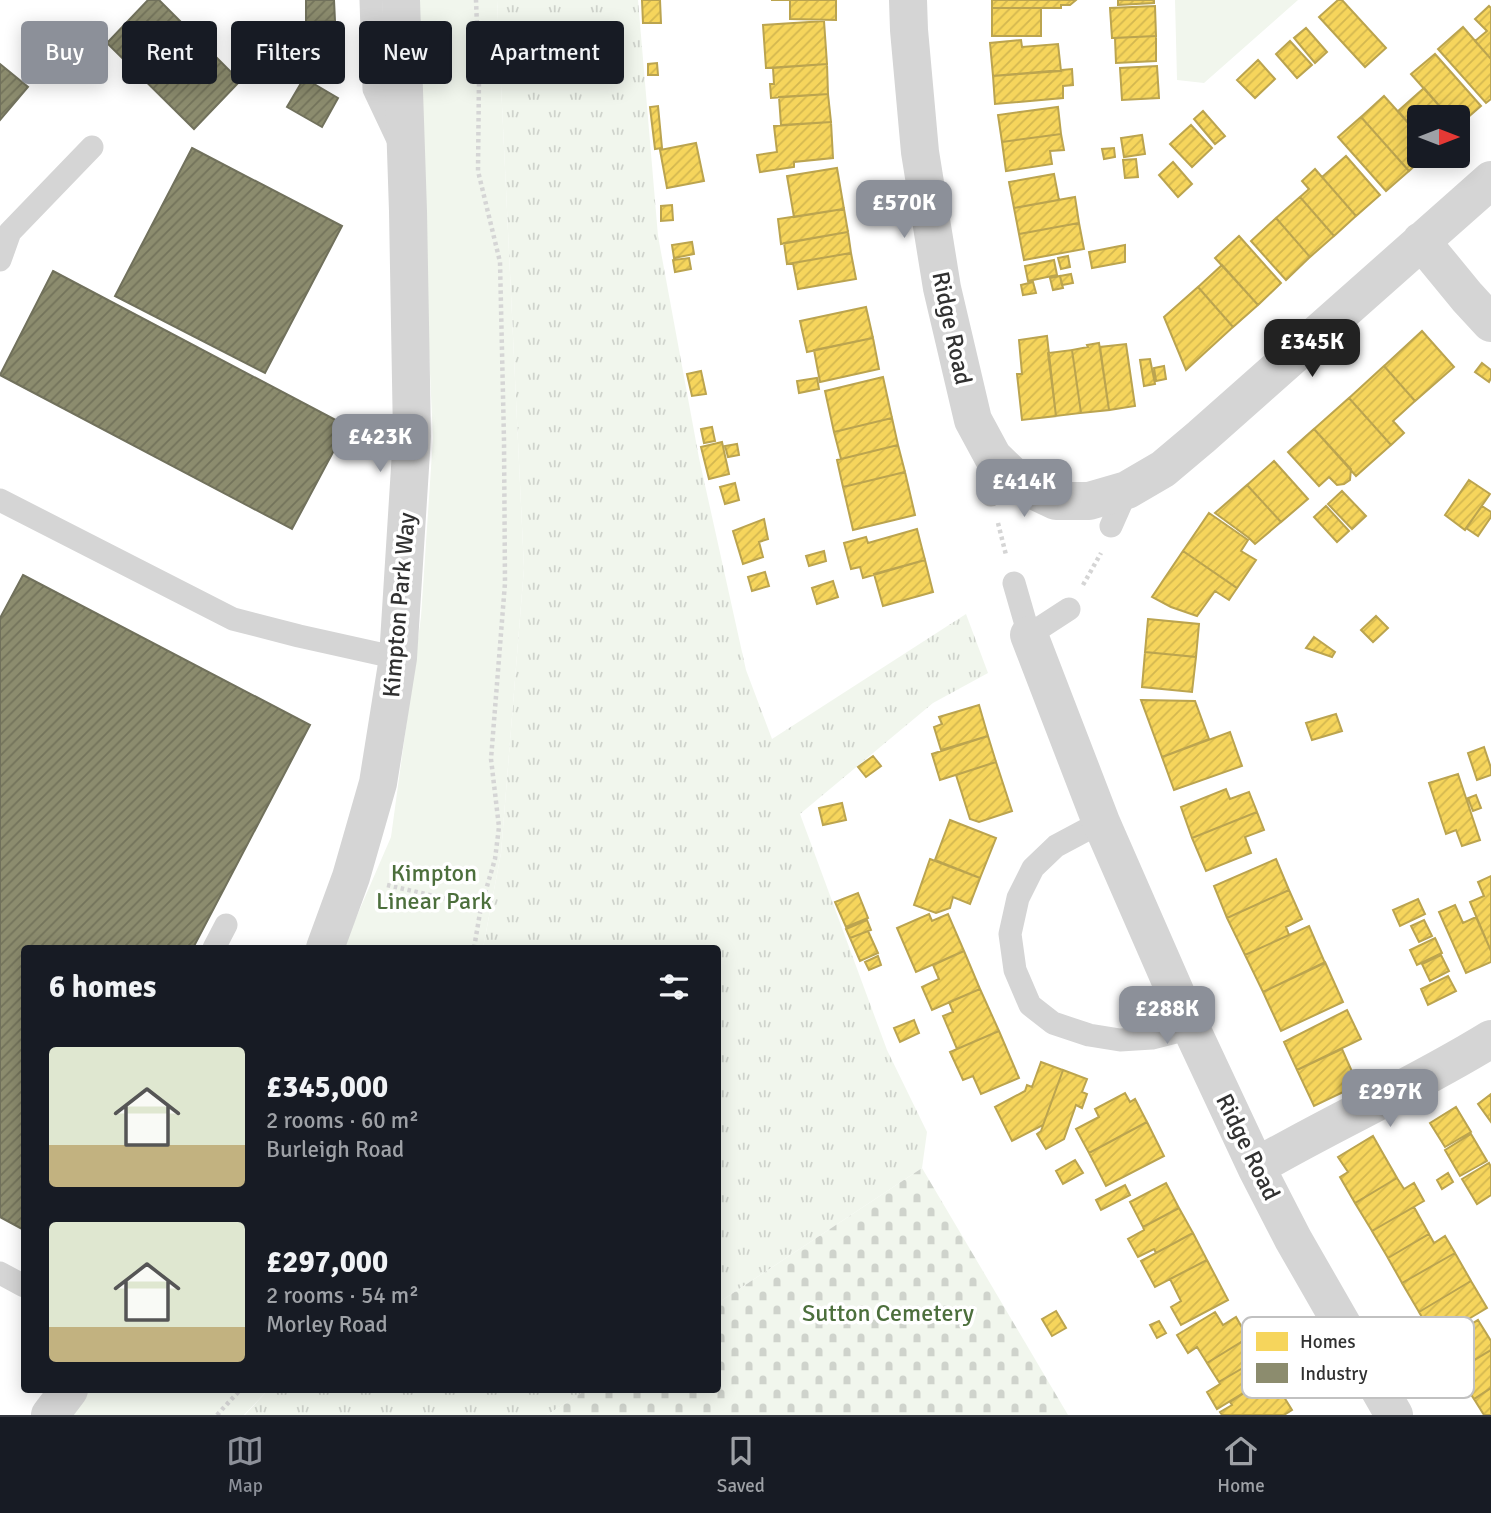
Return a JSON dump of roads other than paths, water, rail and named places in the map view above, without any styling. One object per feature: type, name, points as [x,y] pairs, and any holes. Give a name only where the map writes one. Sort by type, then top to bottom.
[{"type":"street","name":"Kimpton Park Way","points":[[327,945],[351,877],[377,783],[398,658],[412,436],[401,0]]},
{"type":"street","name":"Ridge Road","points":[[908,0],[920,152],[942,288],[973,421],[993,457],[1022,485],[1056,500],[1100,514],[1127,490],[1163,469],[1201,437],[1491,180]]},
{"type":"street","points":[[1421,241],[1491,323]]},
{"type":"street","name":"Ridge Road","points":[[1029,635],[1101,822],[1191,1028],[1256,1167],[1338,1317]]},
{"type":"street","points":[[1256,1167],[1443,1067],[1491,1038]]},
{"type":"street","points":[[50,1415],[67,1393]]},
{"type":"street","name":"Ridge Road","points":[[1384,1398],[1394,1415]]},
{"type":"lane","points":[[371,0],[374,89],[405,154]]},
{"type":"lane","points":[[0,260],[10,232],[92,147]]},
{"type":"lane","points":[[991,495],[993,457]]},
{"type":"lane","points":[[0,500],[233,619],[398,658]]},
{"type":"lane","points":[[1014,583],[1029,635],[1069,609]]},
{"type":"lane","points":[[1101,822],[1056,846],[1033,868],[1018,898],[1010,934],[1015,970],[1030,1005],[1053,1023],[1089,1035],[1120,1040],[1152,1038],[1191,1028]]},
{"type":"lane","points":[[216,945],[226,925]]},
{"type":"lane","points":[[0,1273],[21,1284]]},
{"type":"park label","name":"Kimpton Linear Park","points":[[434,887]]},
{"type":"park label","name":"Sutton Cemetery","points":[[888,1313]]}]
